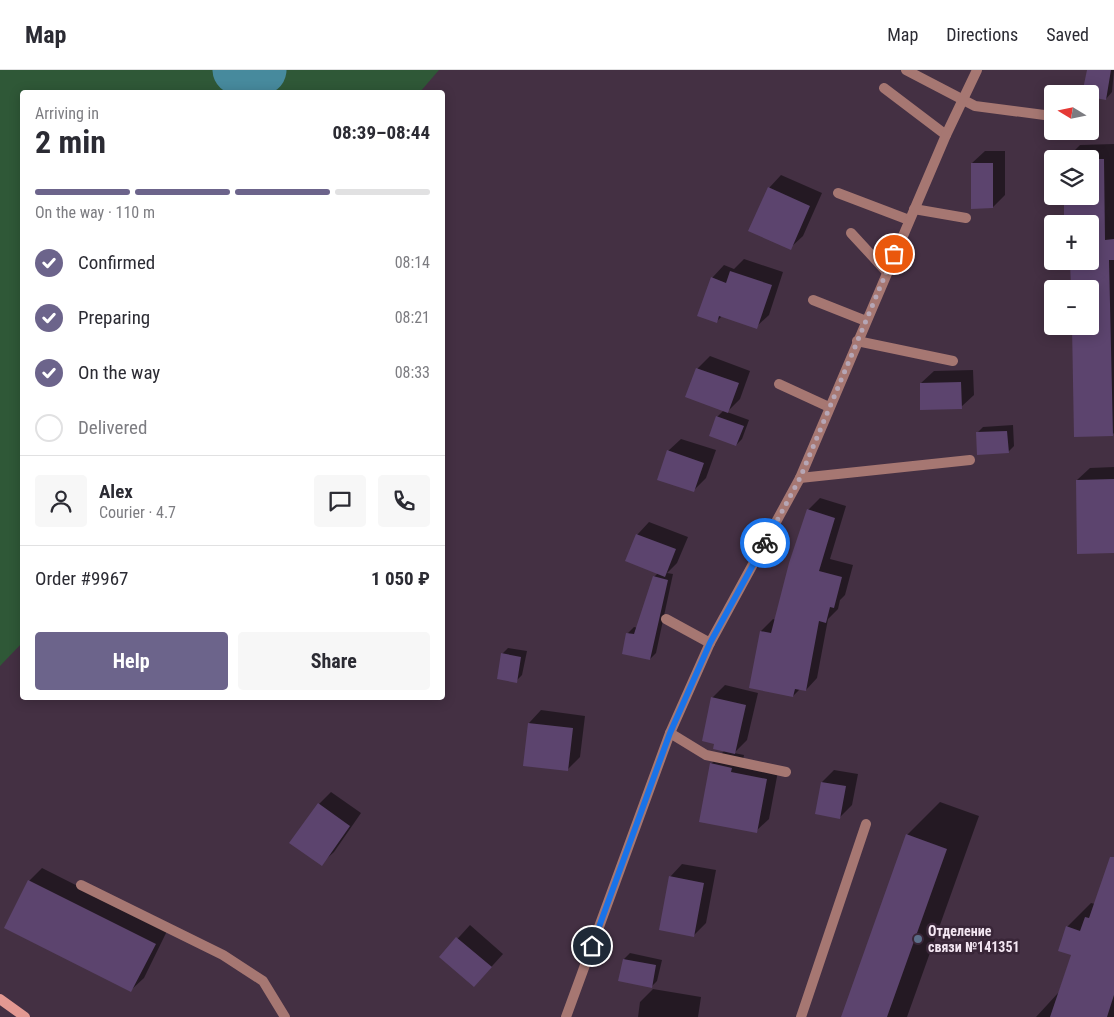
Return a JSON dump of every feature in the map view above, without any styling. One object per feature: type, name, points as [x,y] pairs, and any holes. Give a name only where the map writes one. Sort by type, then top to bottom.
[{"type":"street","points":[[906,70],[975,106],[1044,115]]},
{"type":"street","points":[[566,1017],[670,733],[710,643],[800,478],[909,220],[977,70]]},
{"type":"street","points":[[884,88],[946,135]]},
{"type":"street","points":[[838,193],[909,220]]},
{"type":"street","points":[[914,209],[966,218]]},
{"type":"street","points":[[851,233],[887,272]]},
{"type":"street","points":[[813,300],[866,320]]},
{"type":"street","points":[[857,342],[953,361]]},
{"type":"street","points":[[779,384],[829,408]]},
{"type":"street","points":[[800,478],[970,460]]},
{"type":"street","points":[[666,619],[710,643]]},
{"type":"street","points":[[670,733],[706,754],[786,772]]},
{"type":"street","points":[[801,1017],[866,824]]},
{"type":"street","points":[[81,885],[223,955],[263,981],[285,1017]]},
{"type":"street","points":[[0,999],[25,1017]]},
{"type":"green space","points":[[0,70],[439,70],[422,90],[20,90],[20,645],[0,666]]},
{"type":"building","points":[[1087,70],[1111,70],[1106,100],[1099,99],[1099,85],[1084,85]]},
{"type":"building","points":[[1099,159],[1104,159],[1105,240],[1114,239],[1114,260],[1109,260],[1113,436],[1074,437],[1072,335],[1099,335],[1099,280],[1071,280],[1070,270],[1099,270],[1099,215],[1064,215],[1064,205],[1099,205]]},
{"type":"building","points":[[971,163],[993,163],[993,208],[971,209]]},
{"type":"building","points":[[768,187],[810,206],[791,250],[748,231]]},
{"type":"building","points":[[730,271],[772,285],[757,329],[719,316],[717,323],[697,316],[711,277],[726,283]]},
{"type":"building","points":[[696,368],[739,383],[728,413],[685,397]]},
{"type":"building","points":[[961,382],[962,409],[920,410],[920,383]]},
{"type":"building","points":[[716,416],[744,426],[736,446],[709,436]]},
{"type":"building","points":[[1007,431],[1009,453],[977,455],[976,432]]},
{"type":"building","points":[[667,450],[704,463],[694,492],[657,480]]},
{"type":"building","points":[[1114,479],[1114,553],[1077,554],[1076,480]]},
{"type":"building","points":[[807,509],[835,518],[819,571],[842,577],[834,608],[830,607],[826,623],[819,621],[806,691],[795,689],[793,697],[749,688],[760,631],[771,633],[789,563]]},
{"type":"building","points":[[636,534],[676,549],[665,577],[625,561]]},
{"type":"building","points":[[653,576],[668,580],[650,660],[622,654],[626,633],[634,634]]},
{"type":"building","points":[[501,653],[521,657],[517,683],[497,679]]},
{"type":"building","points":[[711,697],[746,705],[735,754],[713,749],[714,744],[702,741]]},
{"type":"building","points":[[528,723],[573,728],[568,771],[523,766]]},
{"type":"building","points":[[710,763],[732,768],[731,772],[767,779],[757,833],[699,822]]},
{"type":"building","points":[[821,782],[846,786],[840,819],[815,814]]},
{"type":"building","points":[[318,803],[350,826],[322,866],[289,843]]},
{"type":"building","points":[[906,834],[947,849],[887,1017],[841,1017]]},
{"type":"building","points":[[1110,857],[1114,857],[1114,995],[1107,1017],[1050,1017],[1071,955],[1058,951],[1066,926],[1080,931],[1085,917],[1089,918]]},
{"type":"building","points":[[669,876],[704,883],[694,937],[659,930]]},
{"type":"building","points":[[28,880],[156,944],[131,992],[4,928]]},
{"type":"building","points":[[456,937],[492,967],[474,987],[439,957]]},
{"type":"building","points":[[623,959],[656,965],[652,988],[618,981]]},
{"type":"waterway","points":[[237,70],[248,74],[262,70]]},
{"type":"way so far","points":[[765,543],[800,478],[894,254]]},
{"type":"place","name":"Отделение связи №141351","points":[[918,939]]},
{"type":"route","points":[[592,946],[670,733],[710,643],[765,543]]}]
